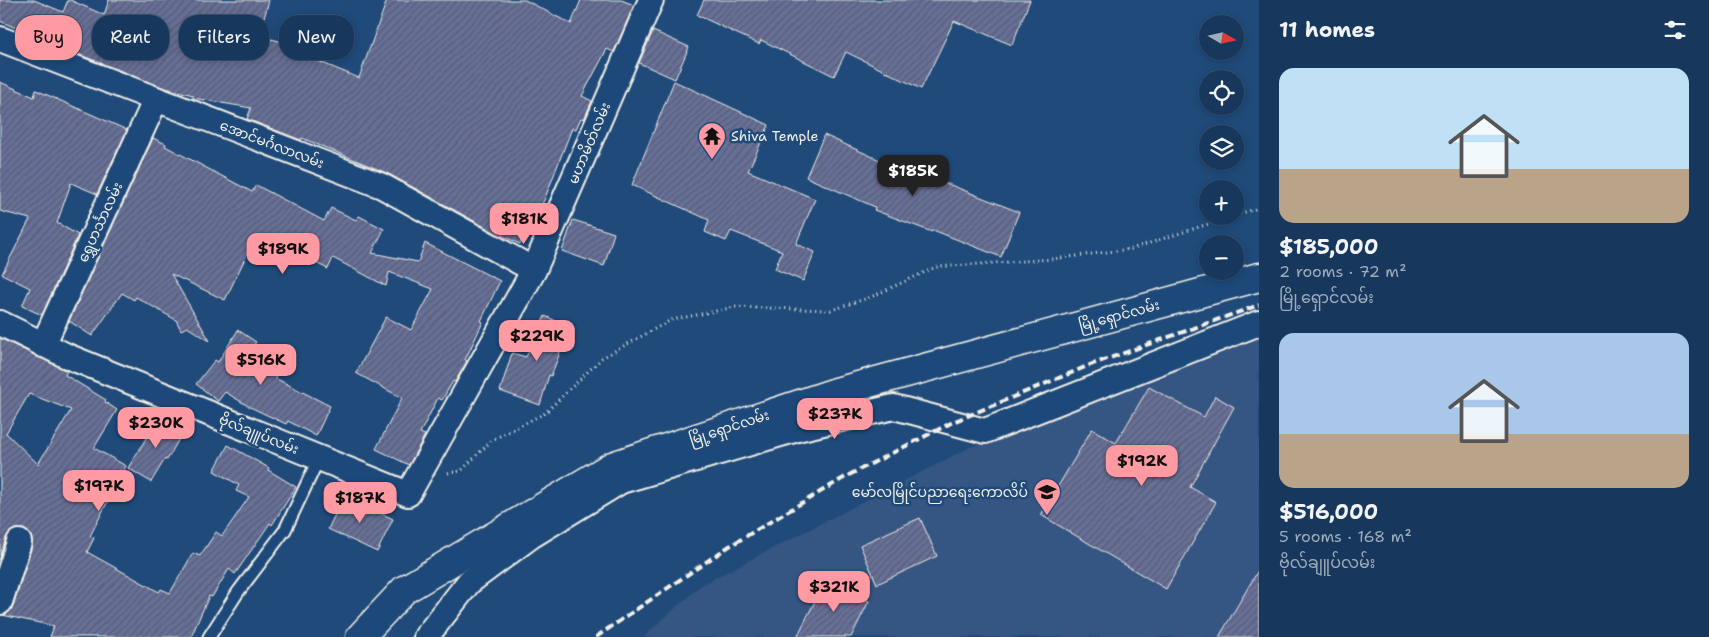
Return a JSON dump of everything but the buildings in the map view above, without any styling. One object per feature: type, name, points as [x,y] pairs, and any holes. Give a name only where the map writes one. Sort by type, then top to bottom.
[{"type":"highway","name":"မြို့ရှောင်လမ်း","points":[[360,637],[404,590],[612,466],[836,392],[1259,277]]},
{"type":"street","name":"မဟာမိတ်လမ်း","points":[[408,494],[534,270],[651,0]]},
{"type":"street","name":"အောင်မင်္ဂလာလမ်း","points":[[0,39],[382,186],[534,270]]},
{"type":"street","name":"ရွှေဟင်္သာလမ်း","points":[[43,345],[156,99]]},
{"type":"street","name":"ဗိုလ်ချူပ်လမ်း","points":[[0,324],[67,356],[408,494]]},
{"type":"street","points":[[426,637],[469,582],[531,536],[621,480],[801,428],[894,407],[985,432],[1259,324]]},
{"type":"street","points":[[0,602],[19,542]]},
{"type":"lane","points":[[209,637],[238,592],[285,530],[319,458]]},
{"type":"path","points":[[1244,213],[1259,208]]},
{"type":"path","points":[[420,473],[437,476],[461,471],[492,440],[545,413],[602,358],[671,320],[735,307],[831,310],[871,297],[936,267],[1053,259],[1131,249],[1206,225]]},
{"type":"shaded area","name":"မော်လမြိုင်ပညာရေးကောလိပ်","points":[[1259,335],[1259,637],[643,637],[701,585],[970,447]]},
{"type":"railway","points":[[596,637],[728,547],[847,476],[953,422],[1090,365],[1259,305]]},
{"type":"place","name":"Shiva Temple","points":[[712,160]]},
{"type":"place","name":"မော်လမြိုင်ပညာရေးကောလိပ်","points":[[1047,516]]}]
